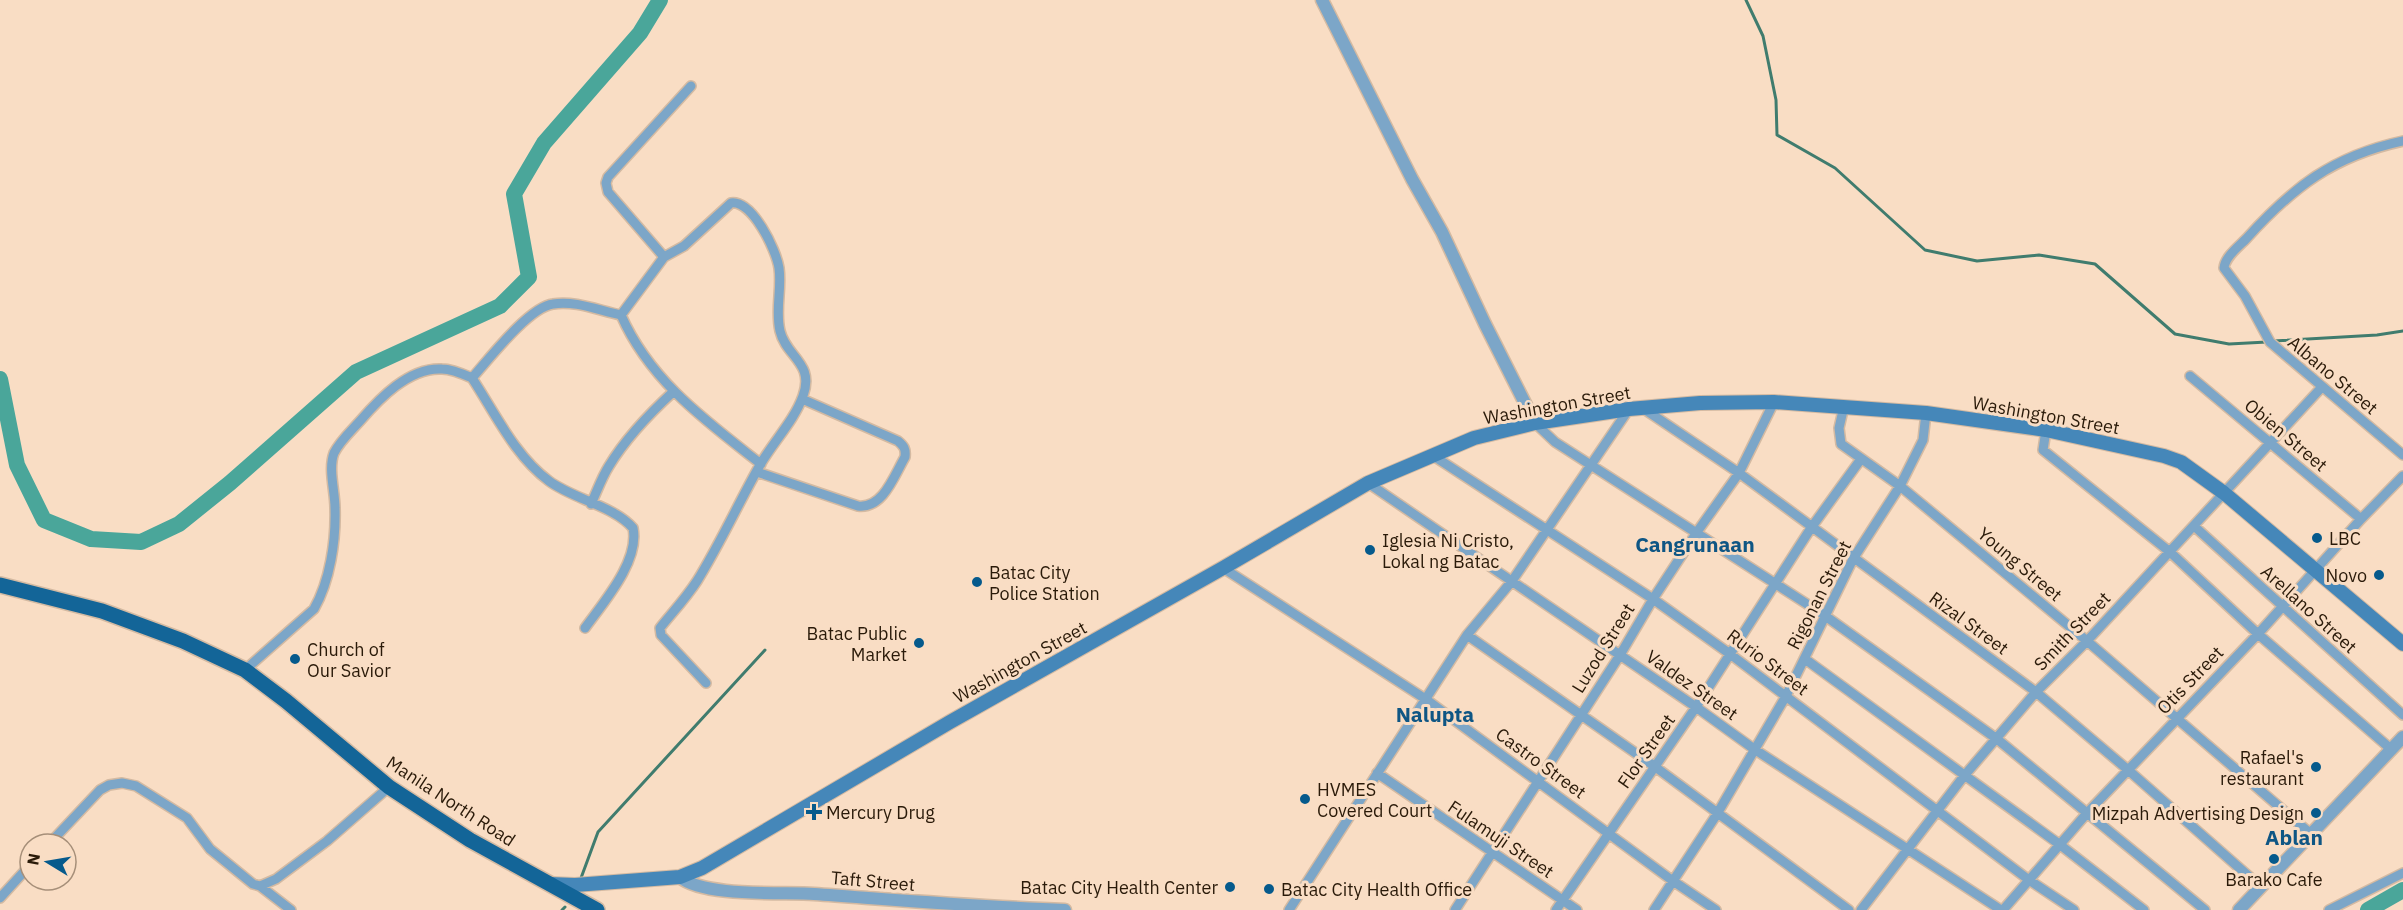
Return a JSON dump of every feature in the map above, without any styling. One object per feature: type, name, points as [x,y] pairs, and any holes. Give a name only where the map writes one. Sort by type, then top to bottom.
[{"type":"highway","name":"Manila North Road","points":[[1,587],[102,611],[183,641],[245,670],[389,787],[470,840],[597,910]]},
{"type":"main road","name":"Washington Street","points":[[545,883],[574,885],[680,877],[724,856],[950,722],[1223,568],[1368,483],[1474,438],[1536,423],[1635,408],[1700,403],[1774,402],[1926,413],[2046,430],[2148,452],[2181,462],[2224,493],[2314,572],[2403,644]]},
{"type":"street","points":[[1322,0],[1395,148],[1442,232],[1536,423],[1555,442],[1824,615],[1997,739],[2205,910]]},
{"type":"street","points":[[664,257],[608,192],[606,183],[608,177],[691,86]]},
{"type":"street","name":"Albano Street","points":[[2403,141],[2357,155],[2320,171],[2300,186],[2254,230],[2224,264],[2226,273],[2245,296],[2270,342],[2321,388],[2403,455]]},
{"type":"street","points":[[621,315],[664,257],[684,246],[731,202],[736,202],[748,208],[764,230],[779,267],[777,307],[780,333],[805,371],[802,399],[759,468],[695,584],[660,628],[661,635],[706,683]]},
{"type":"street","points":[[472,378],[536,309],[552,304],[571,304],[621,315]]},
{"type":"street","points":[[621,315],[633,342],[673,392],[759,468],[858,506],[871,506],[880,500],[904,457],[906,450],[904,446],[898,441],[802,399]]},
{"type":"street","points":[[245,670],[307,616],[321,597],[329,576],[335,510],[332,463],[334,454],[341,443],[376,403],[402,381],[441,368],[472,378],[521,455],[547,480],[565,492],[627,521],[633,528],[633,542],[625,568],[585,628]]},
{"type":"street","name":"Obien Street","points":[[2190,376],[2361,519]]},
{"type":"street","name":"Smith Street","points":[[1861,910],[1964,776],[2036,692],[2086,642],[2321,388]]},
{"type":"street","points":[[591,504],[604,475],[616,456],[650,413],[673,392]]},
{"type":"street","name":"Luzod Street","points":[[1455,910],[1620,655],[1653,598],[1739,473],[1774,402]]},
{"type":"street","name":"Young Street","points":[[1844,406],[1839,429],[1841,444],[1900,486],[2312,835]]},
{"type":"street","points":[[1289,910],[1467,635],[1512,581],[1592,465],[1635,408]]},
{"type":"street","name":"Rizal Street","points":[[1635,408],[1739,473],[2036,692],[2261,887]]},
{"type":"street","name":"Rigonan Street","points":[[1654,910],[1717,814],[1786,696],[1853,559],[1900,486],[1923,440],[1926,413]]},
{"type":"street","points":[[2046,430],[2043,450],[2170,552],[2258,634],[2392,750]]},
{"type":"street","name":"Rurio Street","points":[[1432,455],[1653,598],[2029,880],[2074,910]]},
{"type":"street","name":"Flor Street","points":[[1556,910],[1696,707],[1811,528],[1861,459]]},
{"type":"street","name":"Otis Street","points":[[2002,910],[2127,769],[2258,634],[2361,519],[2403,476]]},
{"type":"street","name":"Valdez Street","points":[[1368,483],[1754,749],[2002,910]]},
{"type":"street","name":"Arellano Street","points":[[2194,526],[2403,715]]},
{"type":"street","name":"Castro Street","points":[[1223,568],[1427,700],[1673,882],[1716,910]]},
{"type":"street","points":[[1467,635],[1654,766],[1849,910]]},
{"type":"street","points":[[1804,658],[2059,844],[2144,910]]},
{"type":"street","points":[[2239,910],[2403,737]]},
{"type":"street","name":"Fulamuji Street","points":[[1377,773],[1577,910]]},
{"type":"street","points":[[60,832],[100,790],[109,785],[122,783],[136,786],[187,818],[210,849],[253,884],[260,886],[291,910]]},
{"type":"street","points":[[260,886],[276,879],[327,841],[389,787]]},
{"type":"street","points":[[2329,910],[2403,873]]},
{"type":"street","name":"Taft Street","points":[[680,877],[710,889],[1065,910]]},
{"type":"street","points":[[0,898],[18,878]]},
{"type":"waterway","points":[[0,379],[17,465],[44,520],[91,539],[141,542],[179,524],[230,483],[356,372],[500,306],[529,277],[514,194],[544,143],[640,33],[660,0]]},
{"type":"waterway","points":[[1746,0],[1763,36],[1776,100],[1777,135],[1835,168],[1925,250],[1977,261],[2039,255],[2095,264],[2175,334],[2229,344],[2267,342]]},
{"type":"waterway","points":[[2273,341],[2377,335],[2403,331]]},
{"type":"waterway","points":[[581,878],[598,832],[765,650]]},
{"type":"waterway","points":[[2368,910],[2403,890]]},
{"type":"waterway","points":[[562,910],[565,907]]},
{"type":"place","name":"LBC","points":[[2317,538]]},
{"type":"place","name":"Iglesia Ni Cristo, Lokal ng Batac","points":[[1370,550]]},
{"type":"place","name":"Novo","points":[[2379,575]]},
{"type":"place","name":"Batac City Police Station","points":[[977,582]]},
{"type":"place","name":"Batac Public Market","points":[[919,643]]},
{"type":"place","name":"Church of Our Savior","points":[[295,659]]},
{"type":"place","name":"Rafael's restaurant","points":[[2316,767]]},
{"type":"place","name":"HVMES Covered Court","points":[[1305,799]]},
{"type":"place","name":"Mercury Drug","points":[[814,812]]},
{"type":"place","name":"Mizpah Advertising Design","points":[[2316,813]]},
{"type":"place","name":"Barako Cafe","points":[[2274,859]]},
{"type":"place","name":"Batac City Health Center","points":[[1230,887]]},
{"type":"place","name":"Batac City Health Office","points":[[1269,889]]},
{"type":"district","name":"Cangrunaan","points":[[1695,544]]},
{"type":"district","name":"Nalupta","points":[[1435,714]]},
{"type":"district","name":"Ablan","points":[[2294,837]]}]
